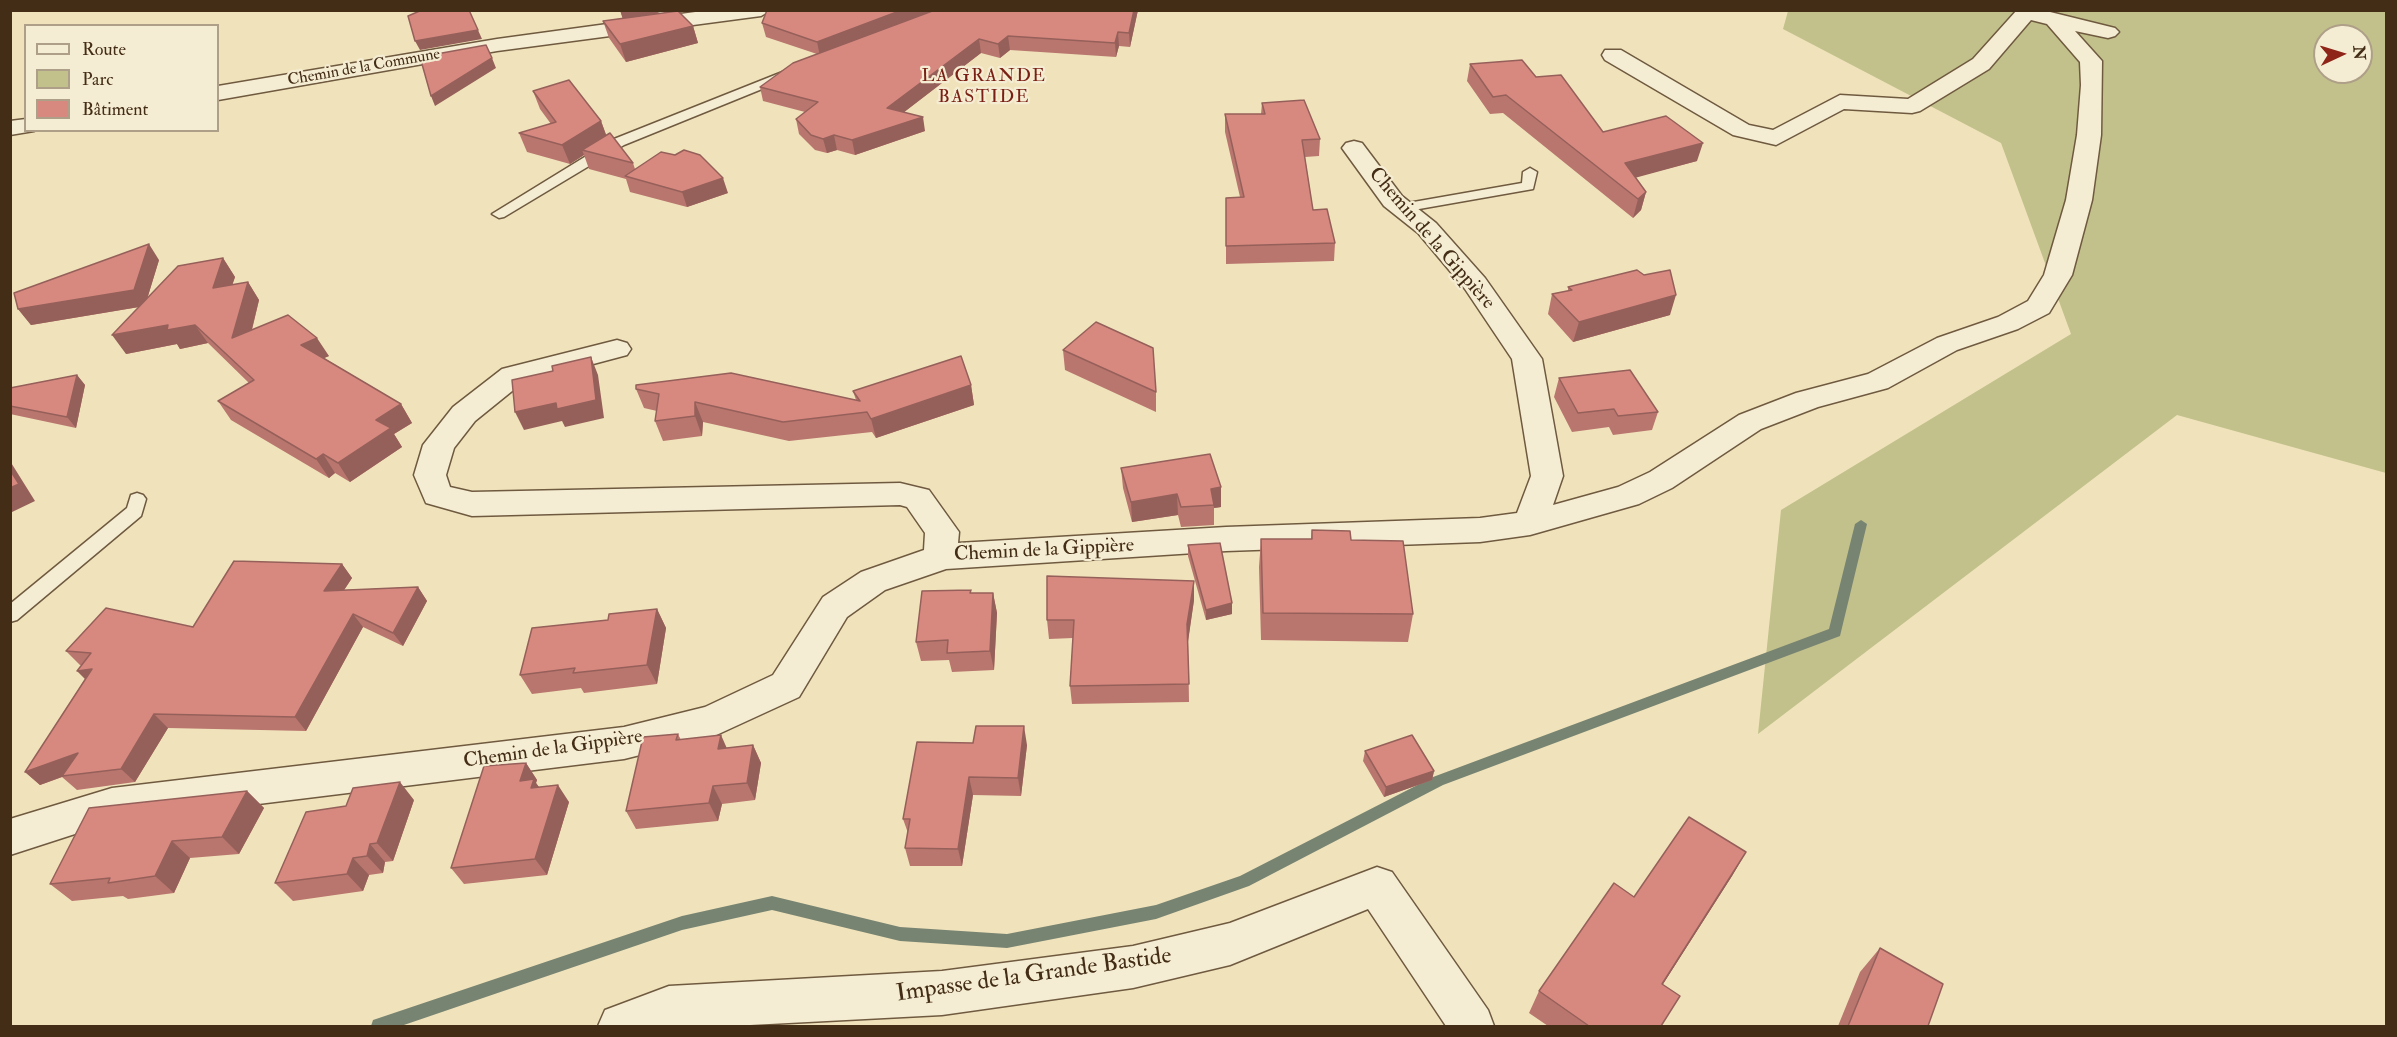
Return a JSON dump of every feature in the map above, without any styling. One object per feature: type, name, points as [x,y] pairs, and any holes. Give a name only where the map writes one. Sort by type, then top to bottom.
[{"type":"street","name":"Chemin de la Commune","points":[[219,93],[497,45],[761,10]]},
{"type":"street","points":[[1613,56],[1741,130],[1776,138],[1840,102],[1912,106],[1981,64],[2026,13],[2056,22],[2108,32]]},
{"type":"street","points":[[1530,523],[1628,496],[1661,480],[1750,422],[1807,400],[1878,381],[1947,344],[2008,323],[2038,307],[2058,275],[2079,200],[2090,115],[2091,61],[2056,22]]},
{"type":"street","name":"Chemin de la Gippière","points":[[10,837],[112,805],[624,743],[712,721],[786,686],[817,641],[835,607],[873,581],[923,566],[941,557],[1226,539],[1480,530],[1530,523],[1547,476],[1527,359],[1475,284],[1427,228],[1393,201],[1354,148]]},
{"type":"street","points":[[617,349],[512,376],[464,414],[439,446],[430,475],[437,495],[472,504],[900,494],[918,498],[942,532],[941,557]]},
{"type":"street","name":"Impasse de la Grande Bastide","points":[[621,1026],[669,1008],[942,993],[1133,967],[1230,944],[1377,886],[1472,1026]]},
{"type":"lane","points":[[656,10],[689,20]]},
{"type":"lane","points":[[499,214],[619,142],[798,69]]},
{"type":"lane","points":[[1402,208],[1527,186],[1530,172]]},
{"type":"lane","points":[[10,615],[135,511],[137,499]]},
{"type":"green space","points":[[1788,11],[2386,11],[2386,473],[2177,415],[1758,734],[1781,510],[2071,334],[2001,143],[1783,29]]},
{"type":"building","points":[[422,10],[469,10],[478,30],[415,41],[408,16]]},
{"type":"building","points":[[767,10],[902,10],[817,42],[762,23]]},
{"type":"building","points":[[935,10],[1134,10],[1129,33],[1118,32],[1115,43],[1008,36],[998,44],[979,39],[887,108],[923,117],[852,140],[834,135],[823,139],[811,135],[796,119],[818,102],[760,87],[793,63]]},
{"type":"building","points":[[678,11],[693,26],[620,44],[603,21]]},
{"type":"building","points":[[486,45],[492,58],[431,96],[420,57]]},
{"type":"building","points":[[1522,60],[1536,77],[1561,75],[1603,132],[1666,116],[1703,143],[1625,163],[1646,192],[1638,199],[1506,95],[1493,97],[1470,64]]},
{"type":"building","points":[[569,80],[601,121],[562,145],[519,133],[556,122],[533,91]]},
{"type":"building","points":[[1304,100],[1320,139],[1302,140],[1313,210],[1327,209],[1335,243],[1226,246],[1226,198],[1244,197],[1225,114],[1265,114],[1262,103]]},
{"type":"building","points":[[610,133],[633,163],[582,150]]},
{"type":"building","points":[[684,150],[700,155],[723,178],[682,192],[625,176],[661,152],[675,155]]},
{"type":"building","points":[[149,244],[134,290],[18,309],[14,293]]},
{"type":"building","points":[[223,258],[213,288],[248,282],[232,338],[288,315],[317,338],[301,345],[401,404],[376,420],[391,428],[338,463],[323,454],[316,459],[218,401],[254,380],[195,325],[167,330],[168,325],[112,335],[178,266]]},
{"type":"building","points":[[1637,270],[1644,275],[1670,270],[1676,295],[1579,322],[1552,294],[1572,290],[1568,287]]},
{"type":"building","points":[[1096,322],[1153,348],[1156,392],[1063,350]]},
{"type":"building","points":[[961,356],[971,385],[871,419],[867,412],[783,422],[695,402],[695,416],[655,421],[659,394],[636,389],[636,385],[731,373],[860,401],[853,391]]},
{"type":"building","points":[[591,357],[596,400],[557,409],[556,403],[515,412],[512,380],[553,371],[552,366]]},
{"type":"building","points":[[1630,370],[1658,412],[1618,416],[1614,409],[1578,413],[1559,378]]},
{"type":"building","points":[[77,375],[67,417],[10,406],[10,388]]},
{"type":"building","points":[[1210,454],[1221,487],[1211,489],[1214,505],[1181,507],[1177,494],[1131,502],[1121,468]]},
{"type":"building","points":[[10,470],[19,484],[10,488]]},
{"type":"building","points":[[1312,530],[1350,531],[1351,540],[1403,541],[1413,614],[1263,613],[1261,539],[1312,539]]},
{"type":"building","points":[[1220,543],[1232,603],[1206,610],[1188,545]]},
{"type":"building","points":[[234,561],[342,564],[324,591],[418,587],[393,633],[353,614],[295,717],[154,714],[121,769],[62,776],[78,753],[25,772],[92,669],[77,671],[91,653],[66,651],[106,608],[193,627]]},
{"type":"building","points":[[1047,576],[1194,581],[1187,624],[1189,684],[1070,686],[1074,620],[1047,620]]},
{"type":"building","points":[[971,590],[970,593],[993,593],[990,651],[947,653],[948,640],[916,642],[922,591]]},
{"type":"building","points":[[657,609],[647,665],[573,673],[575,668],[520,675],[532,628],[608,620],[609,614]]},
{"type":"building","points":[[976,726],[1024,726],[1018,778],[969,777],[958,849],[905,848],[910,819],[903,819],[917,742],[973,743]]},
{"type":"building","points":[[678,734],[676,740],[721,735],[718,749],[753,745],[747,783],[713,786],[709,803],[626,811],[643,737]]},
{"type":"building","points":[[1412,735],[1434,771],[1386,787],[1365,751]]},
{"type":"building","points":[[526,763],[520,781],[534,779],[531,788],[558,785],[535,859],[451,868],[484,766]]},
{"type":"building","points":[[400,782],[377,843],[370,844],[367,856],[353,858],[347,874],[275,883],[306,812],[346,806],[353,788]]},
{"type":"building","points":[[247,791],[222,837],[172,841],[155,876],[108,883],[110,878],[50,884],[89,808]]},
{"type":"building","points":[[1689,817],[1746,852],[1662,984],[1680,996],[1661,1026],[1589,1026],[1539,991],[1614,883],[1634,897]]},
{"type":"building","points":[[1880,948],[1943,984],[1928,1026],[1848,1026]]},
{"type":"waterway","points":[[379,1026],[682,923],[772,903],[900,934],[1007,941],[1156,912],[1244,881],[1438,781],[1835,632],[1861,524]]},
{"type":"district","name":"LA GRANDE BASTIDE","points":[[984,88]]}]
